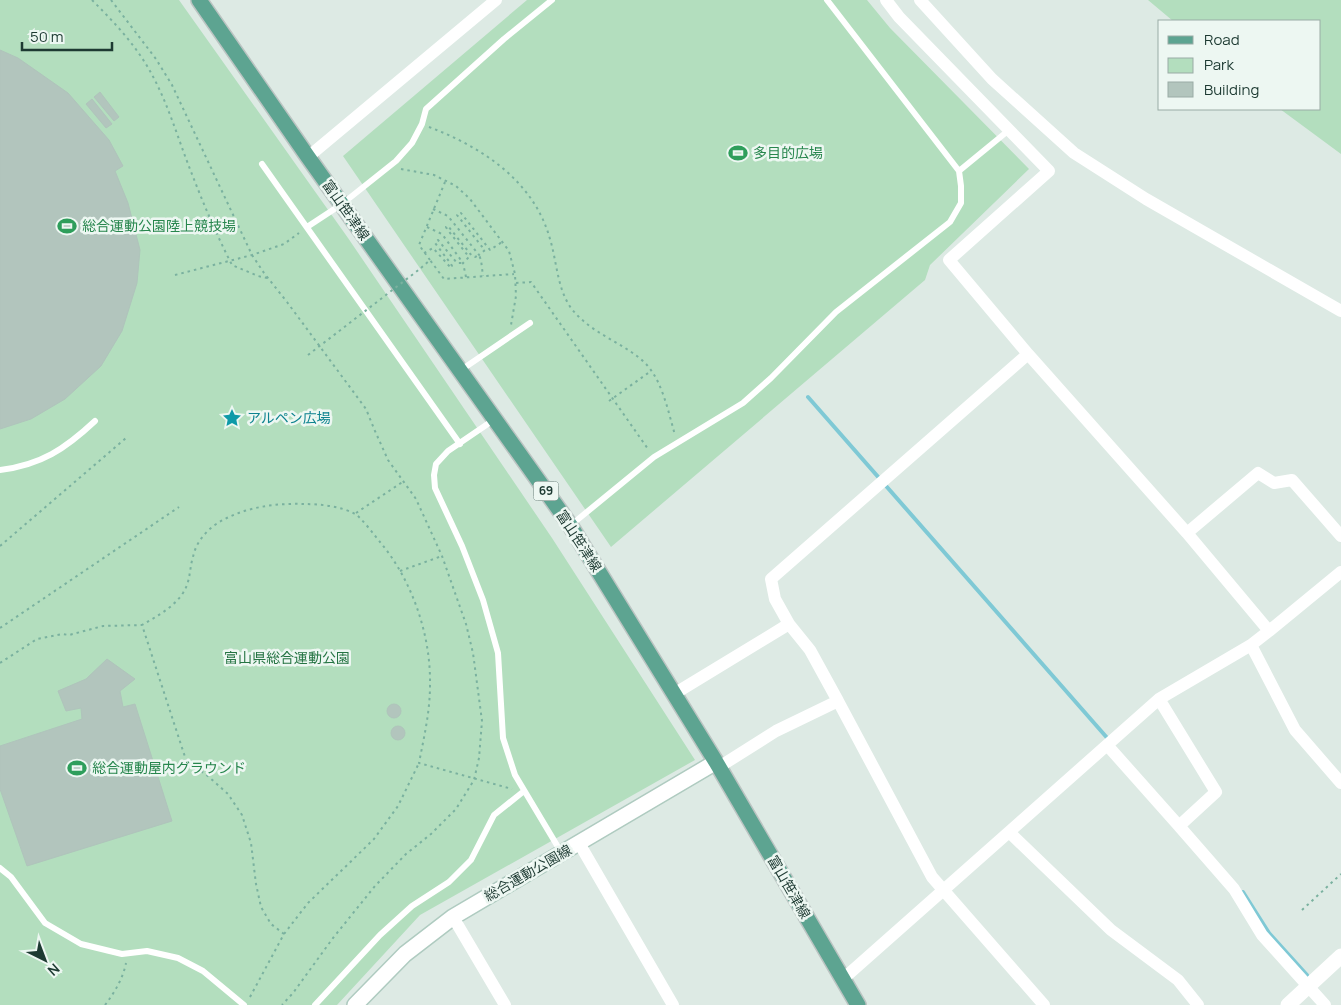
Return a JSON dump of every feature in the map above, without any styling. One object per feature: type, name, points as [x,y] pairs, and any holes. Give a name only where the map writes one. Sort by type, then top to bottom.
[{"type":"main road","name":"富山笹津線","points":[[199,0],[308,157],[570,525],[718,765],[858,1005]]},
{"type":"main road","name":"総合運動公園線","points":[[355,1005],[405,954],[453,917],[718,765]]},
{"type":"main road","points":[[1288,1005],[1341,956]]},
{"type":"street","points":[[308,157],[496,0]]},
{"type":"street","points":[[886,0],[899,17],[1049,171],[949,260],[1028,354],[1187,533],[1269,631]]},
{"type":"street","points":[[920,0],[992,79],[1074,153],[1146,199],[1341,311]]},
{"type":"street","points":[[1028,354],[772,579],[775,599],[789,624],[810,650],[932,877],[1044,1005]]},
{"type":"street","points":[[1187,533],[1258,473],[1274,484],[1292,480],[1341,536]]},
{"type":"street","points":[[843,979],[1159,699],[1251,645],[1341,572]]},
{"type":"street","points":[[674,694],[789,624]]},
{"type":"street","points":[[1251,645],[1295,730],[1341,783]]},
{"type":"street","points":[[1159,699],[1216,792],[1181,824]]},
{"type":"street","points":[[718,765],[776,731],[838,701]]},
{"type":"street","points":[[1109,743],[1181,824],[1234,889],[1262,935],[1325,1005]]},
{"type":"street","points":[[1009,832],[1111,930],[1178,980],[1198,1005]]},
{"type":"street","points":[[579,843],[673,1005]]},
{"type":"street","points":[[453,917],[505,1005]]},
{"type":"lane","points":[[307,227],[342,204],[396,161],[412,143],[422,124],[426,110],[504,39],[552,0]]},
{"type":"lane","points":[[570,525],[654,457],[743,403],[771,378],[836,312],[950,222],[961,203],[959,171],[827,0]]},
{"type":"lane","points":[[959,171],[1009,130]]},
{"type":"lane","points":[[262,164],[460,444]]},
{"type":"lane","points":[[460,371],[530,323]]},
{"type":"lane","points":[[495,420],[448,451],[436,464],[434,475],[435,488],[462,546],[483,600],[498,653],[503,738],[515,775],[562,854]]},
{"type":"lane","points":[[0,470],[40,461],[71,444],[95,422]]},
{"type":"lane","points":[[315,1005],[380,935],[412,906],[450,882],[471,860],[494,815],[524,791]]},
{"type":"lane","points":[[0,868],[11,876],[45,924],[81,944],[122,954],[147,951],[178,958],[203,971],[244,1005]]},
{"type":"path","points":[[92,0],[142,58],[157,84],[207,213],[232,265],[267,278]]},
{"type":"path","points":[[111,0],[156,59],[172,85],[252,256],[366,409],[388,460],[416,499],[442,556],[466,624],[473,653],[482,721],[479,758],[474,780],[456,809],[431,834],[406,854],[356,908],[282,1005]]},
{"type":"path","points":[[422,124],[454,136],[485,153],[504,168],[525,190],[540,215],[550,238],[564,298],[577,315],[590,327],[644,362],[655,377],[677,442]]},
{"type":"path","points":[[388,167],[434,175],[456,186],[470,199],[509,251],[516,283],[516,296],[509,337]]},
{"type":"path","points":[[446,181],[419,245],[424,253],[444,279],[515,274]]},
{"type":"path","points":[[433,209],[448,216],[479,255],[483,276]]},
{"type":"path","points":[[424,253],[433,248],[451,268],[451,264],[435,243],[438,240],[457,263],[463,263],[469,257],[447,229],[446,227],[448,226],[472,256],[475,257],[485,250],[458,213],[461,214],[490,250],[502,242]]},
{"type":"path","points":[[175,274],[252,256],[284,244],[307,227]]},
{"type":"path","points":[[426,227],[442,234],[463,263],[466,277]]},
{"type":"path","points":[[308,354],[430,260]]},
{"type":"path","points":[[516,283],[531,282],[654,457]]},
{"type":"path","points":[[609,401],[651,371]]},
{"type":"path","points":[[0,546],[126,438]]},
{"type":"path","points":[[356,514],[404,481]]},
{"type":"path","points":[[0,663],[37,639],[62,634],[69,635],[103,626],[142,625],[168,609],[183,592],[191,575],[193,556],[202,536],[221,521],[240,512],[282,503],[324,505],[356,514],[387,550],[400,571],[420,620],[428,653],[430,684],[428,712],[419,763],[398,806],[374,839],[308,903],[284,934],[250,997]]},
{"type":"path","points":[[0,628],[179,507]]},
{"type":"path","points":[[400,571],[442,556]]},
{"type":"path","points":[[142,625],[186,760],[228,794],[242,815],[251,843],[261,906],[271,924],[284,934]]},
{"type":"path","points":[[419,763],[474,780],[512,789]]},
{"type":"path","points":[[1302,910],[1341,874]]},
{"type":"path","points":[[106,1005],[124,972],[127,953]]},
{"type":"green space","name":"富山県総合運動公園","points":[[0,0],[179,0],[348,238],[552,538],[695,760],[420,915],[337,1005],[0,1005]]},
{"type":"green space","points":[[527,0],[867,0],[890,28],[1029,169],[930,265],[925,280],[611,547],[343,156]]},
{"type":"green space","points":[[1148,0],[1341,0],[1341,154],[1281,110],[1321,110],[1321,20],[1172,20]]},
{"type":"building","name":"総合運動公園陸上競技場","points":[[0,50],[18,58],[68,93],[109,140],[123,166],[115,171],[128,203],[140,250],[137,283],[122,331],[101,366],[65,399],[31,419],[0,429]]},
{"type":"building","points":[[100,92],[119,117],[114,121],[94,97]]},
{"type":"building","points":[[92,99],[112,124],[106,128],[86,104]]},
{"type":"building","name":"総合運動屋内グラウンド","points":[[107,659],[135,679],[120,691],[123,707],[135,704],[172,821],[27,866],[0,789],[0,746],[82,719],[81,708],[66,711],[58,691],[86,679]]},
{"type":"building","points":[[391,704],[397,704],[401,711],[397,718],[391,718],[387,714],[387,708]]},
{"type":"building","points":[[395,726],[401,726],[405,733],[401,740],[395,740],[391,736],[391,730]]},
{"type":"waterway","points":[[808,397],[1109,740]]},
{"type":"waterway","points":[[1243,892],[1269,933],[1307,975]]},
{"type":"place","name":"多目的広場","points":[[738,153]]},
{"type":"place","name":"総合運動公園陸上競技場","points":[[67,226]]},
{"type":"place","name":"アルペン広場","points":[[232,418]]},
{"type":"place","name":"総合運動屋内グラウンド","points":[[77,768]]}]
